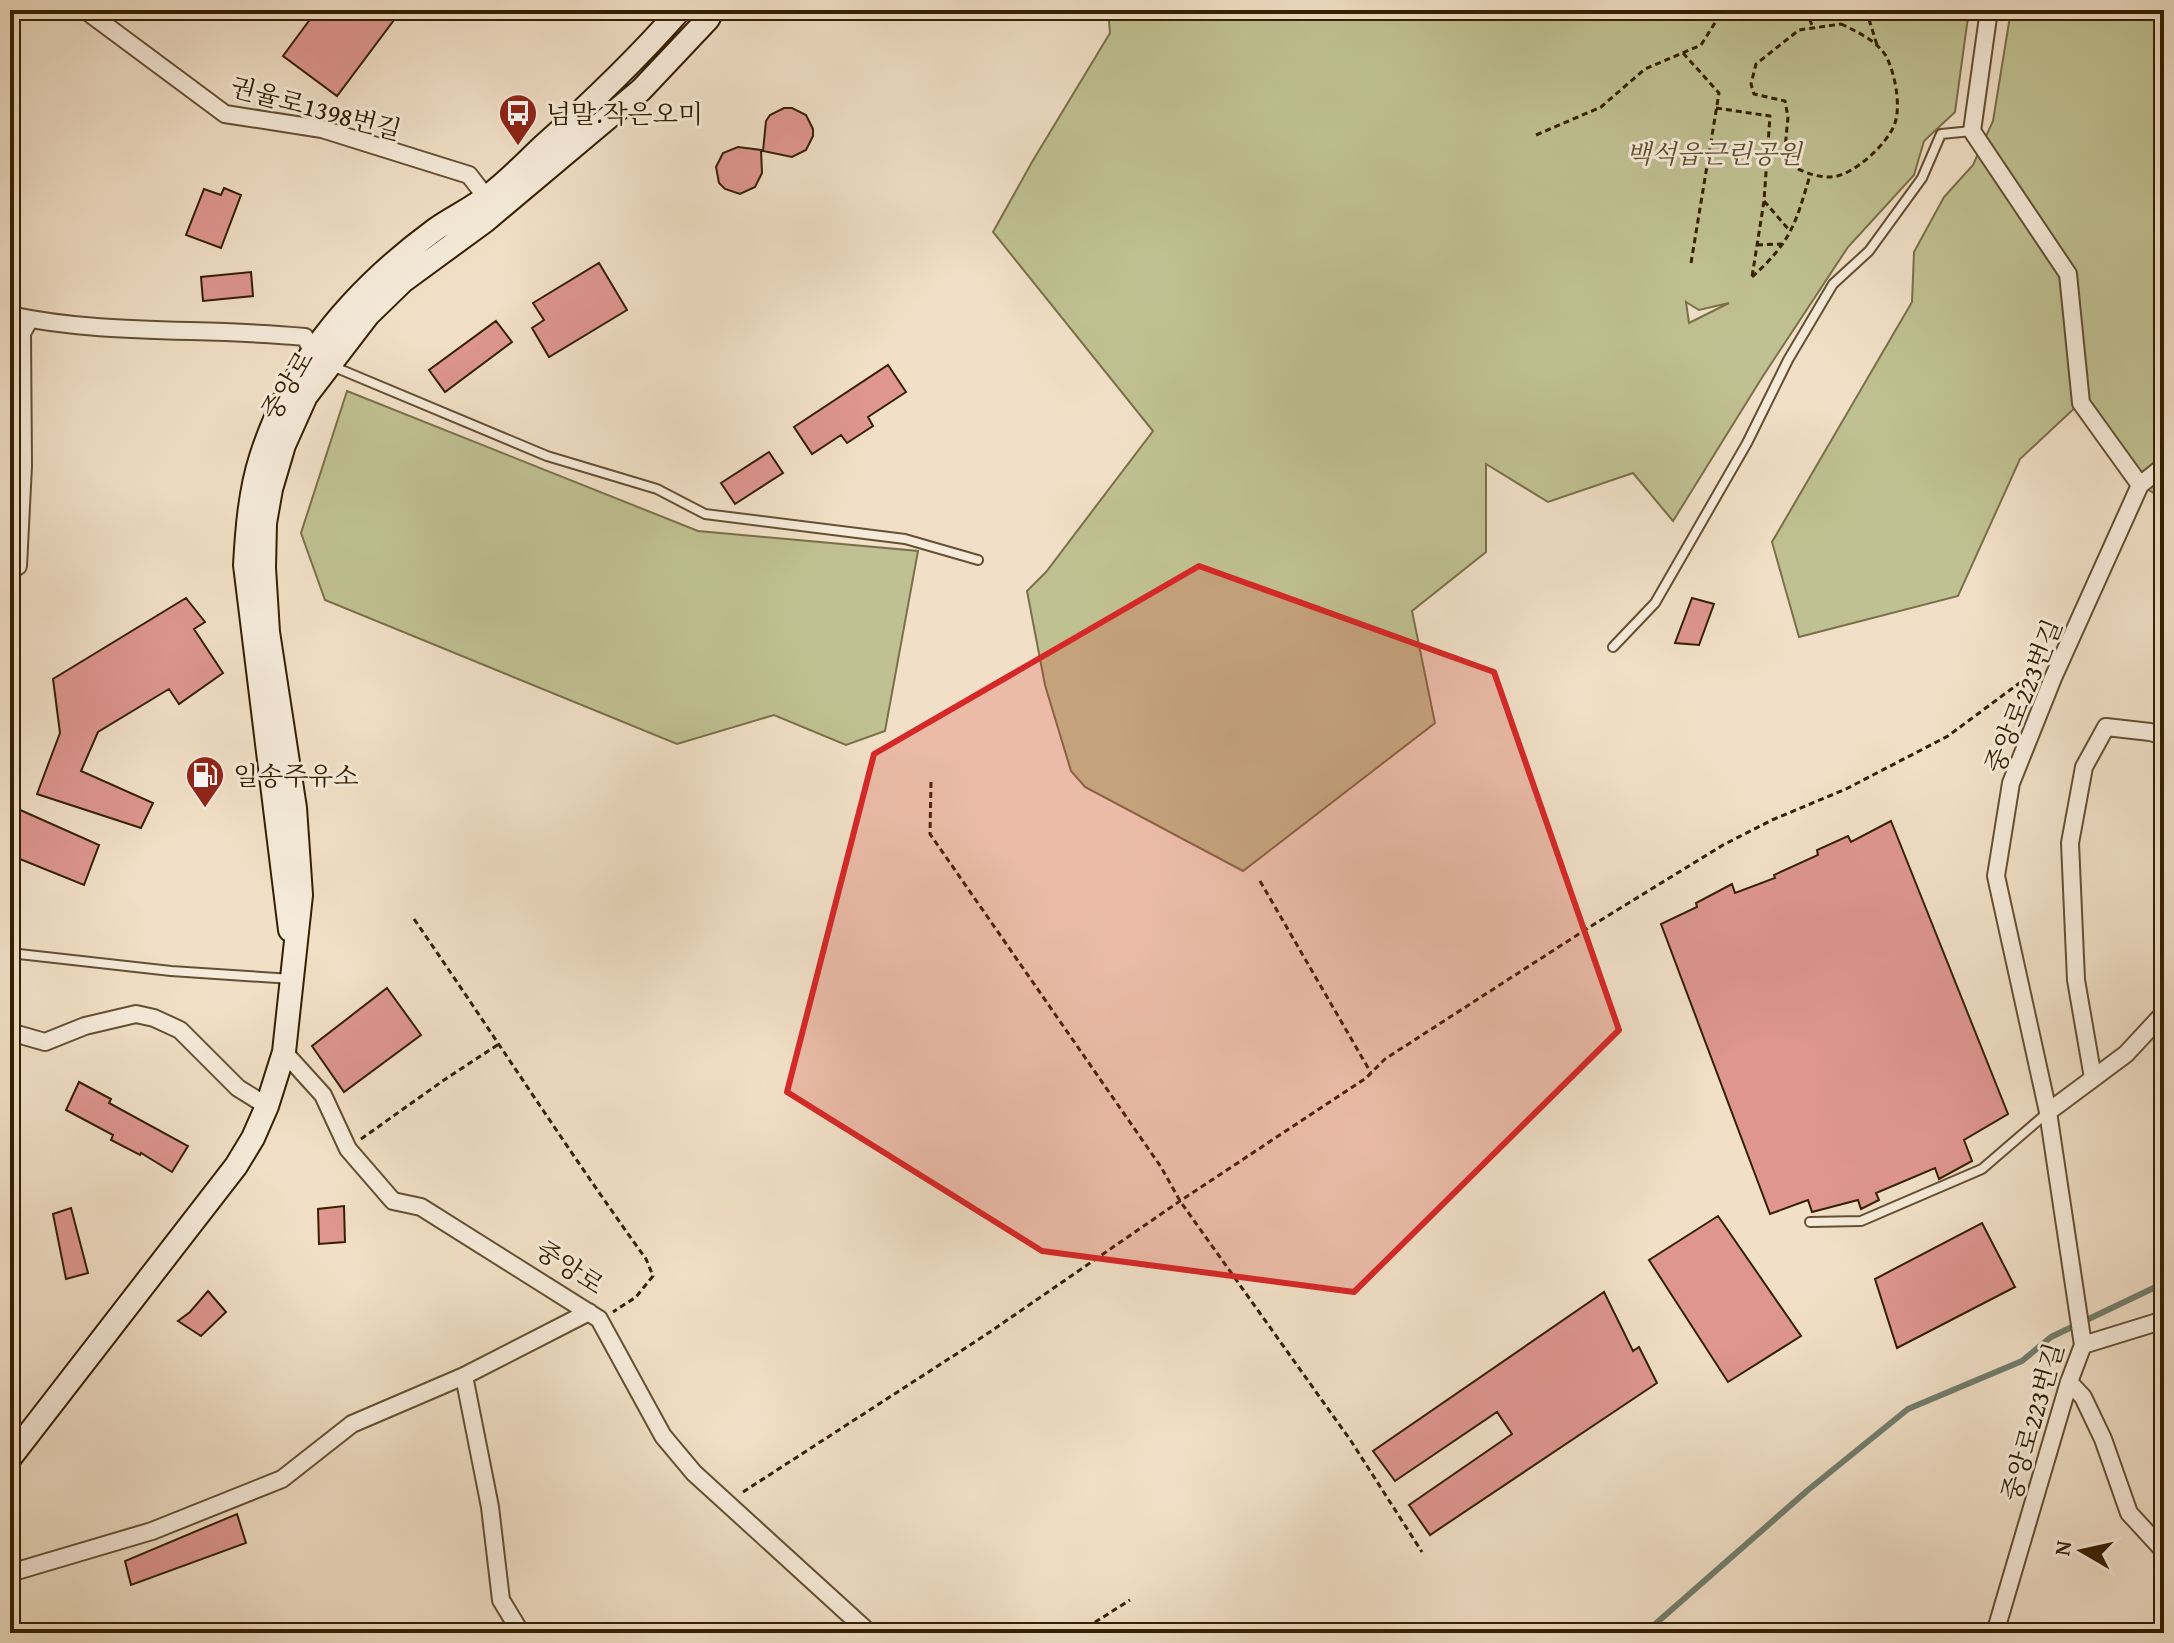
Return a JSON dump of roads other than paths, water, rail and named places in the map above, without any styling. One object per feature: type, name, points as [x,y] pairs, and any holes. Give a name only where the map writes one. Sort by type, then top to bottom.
[{"type":"main road","name":"중앙로","points":[[492,204],[642,54],[680,10]]},
{"type":"main road","name":"중앙로","points":[[10,1458],[215,1195],[253,1138],[284,1052],[293,979],[293,950],[283,893],[245,565],[248,520],[261,457],[286,398],[321,358],[344,310],[382,273],[437,228],[492,204],[641,90],[713,10]]},
{"type":"street","name":"권율로1398번길","points":[[85,10],[225,114],[322,129],[469,175],[492,204]]},
{"type":"street","points":[[1989,10],[1972,131],[2068,274],[2081,403],[2140,485],[2164,466]]},
{"type":"street","points":[[10,315],[126,331],[249,332],[305,337],[321,358]]},
{"type":"street","points":[[18,566],[16,487],[22,333],[30,319]]},
{"type":"street","name":"중앙로223번길","points":[[1995,1633],[2082,1341],[2048,1112],[1996,876],[2011,783],[2140,485]]},
{"type":"street","points":[[2093,1078],[2076,980],[2070,843],[2084,767],[2106,727],[2157,734],[2160,721],[2164,720]]},
{"type":"street","points":[[2048,1112],[2126,1054],[2164,1013]]},
{"type":"street","points":[[10,1032],[45,1042],[85,1026],[136,1014],[154,1018],[180,1030],[238,1088],[267,1106]]},
{"type":"street","name":"중앙로","points":[[284,1052],[323,1095],[348,1149],[393,1201],[421,1207],[594,1316],[663,1436],[694,1473],[866,1633]]},
{"type":"street","points":[[10,1573],[152,1531],[282,1479],[352,1424],[594,1316]]},
{"type":"street","points":[[2082,1341],[2164,1320]]},
{"type":"street","points":[[464,1376],[490,1507],[501,1600],[521,1633]]},
{"type":"street","points":[[2069,1382],[2083,1397],[2103,1439],[2129,1513],[2164,1551]]},
{"type":"lane","points":[[1613,647],[1655,603],[1833,284],[1869,251],[1922,178],[1941,134],[1972,131]]},
{"type":"lane","points":[[321,358],[547,456],[657,489],[705,514],[905,539],[978,560]]},
{"type":"lane","points":[[10,953],[171,971],[293,979]]},
{"type":"lane","points":[[1810,1222],[1861,1221],[1982,1169],[2048,1112]]},
{"type":"waterway","points":[[1645,1633],[1808,1490],[1908,1409],[2022,1361],[2051,1337],[2164,1283]]},
{"type":"place","name":"넘말.작은오미","points":[[518,147]]},
{"type":"place","name":"일송주유소","points":[[205,809]]},
{"type":"park label","name":"백석읍근린공원","points":[[1714,153]]}]
